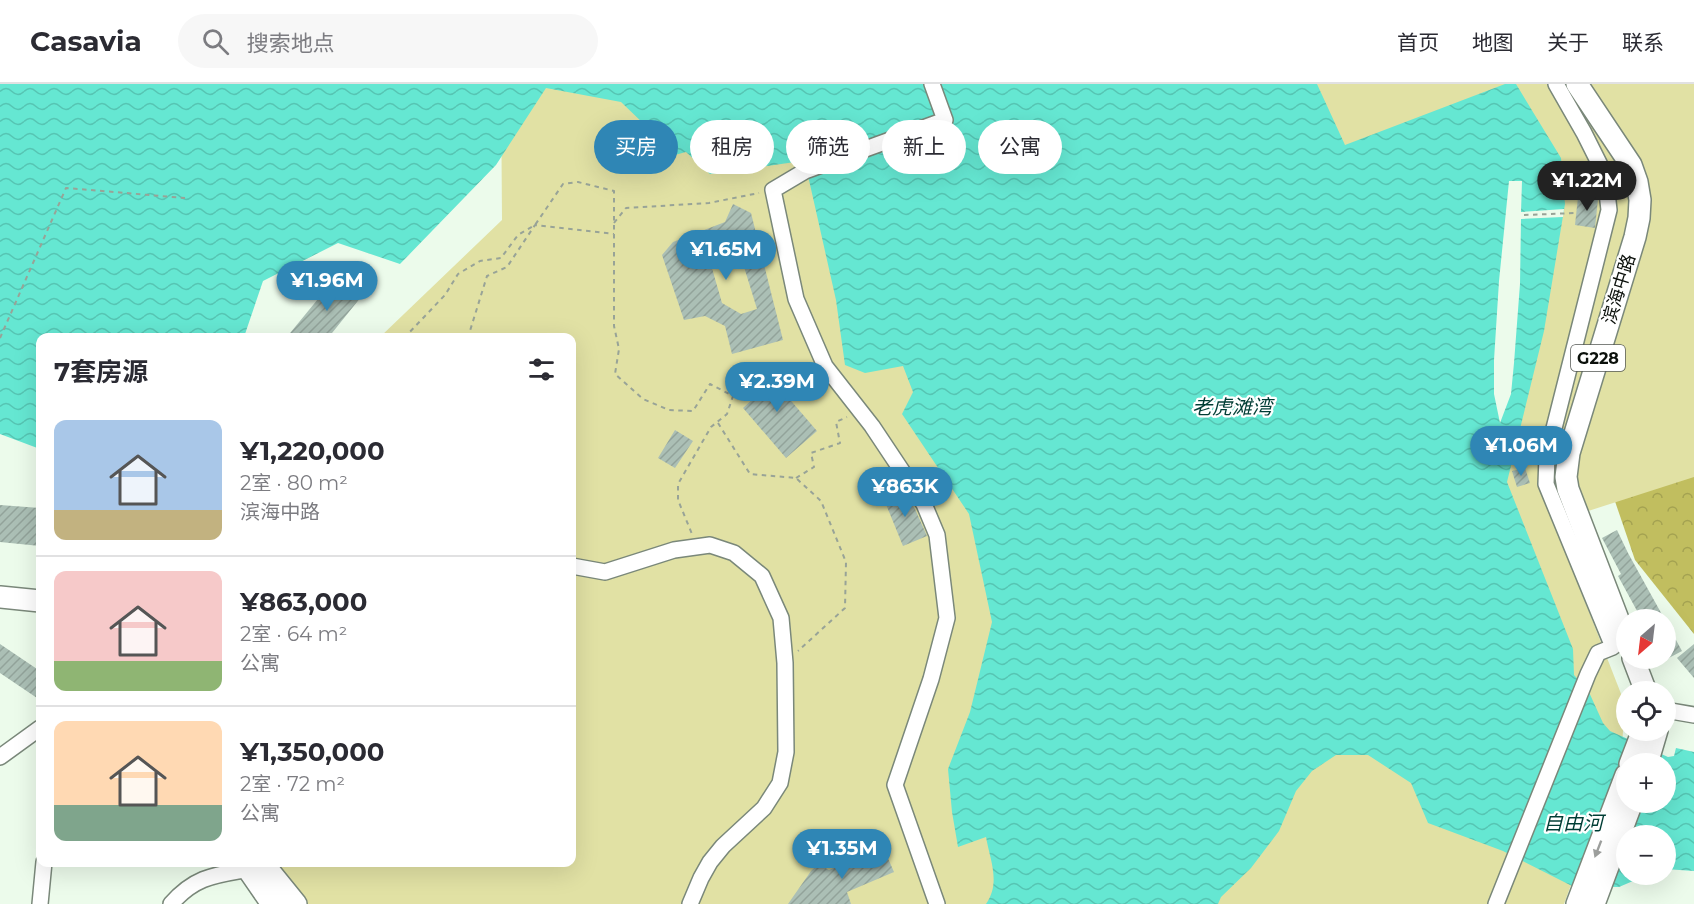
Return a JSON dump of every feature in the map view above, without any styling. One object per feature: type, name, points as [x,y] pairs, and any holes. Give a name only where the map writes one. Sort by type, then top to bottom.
[{"type":"highway","name":"滨海中路","points":[[1577,84],[1631,165],[1638,182],[1640,200],[1635,237],[1569,453],[1566,477],[1572,499],[1616,613]]},
{"type":"highway","points":[[0,597],[36,602]]},
{"type":"highway","points":[[1586,901],[1616,806]]},
{"type":"highway","points":[[1586,901],[1627,813]]},
{"type":"highway","points":[[255,867],[272,904]]},
{"type":"highway","points":[[256,867],[296,904]]},
{"type":"street","points":[[933,84],[945,120],[805,171],[773,190],[796,299],[825,366],[879,436],[924,504],[937,535],[947,618],[931,679],[895,785],[937,904]]},
{"type":"street","points":[[1496,904],[1598,652],[1613,647],[1546,484],[1547,456],[1609,210],[1605,175],[1556,84]]},
{"type":"street","points":[[576,568],[605,572],[674,550],[710,545],[734,553],[762,576],[781,618],[785,663],[786,752],[780,783],[764,807],[716,854],[701,878],[690,904]]},
{"type":"street","points":[[1676,712],[1694,715]]},
{"type":"street","points":[[0,757],[36,731]]},
{"type":"street","points":[[40,904],[44,867]]},
{"type":"street","points":[[171,904],[190,885],[201,879],[246,867]]},
{"type":"path","points":[[469,333],[487,276],[507,267],[563,184],[578,182],[614,191],[614,326],[619,349],[615,374],[643,399],[669,410],[693,411],[710,384],[733,396],[727,414],[711,427],[678,484],[678,500],[692,534],[692,547]]},
{"type":"path","points":[[0,338],[66,188],[185,198]]},
{"type":"path","points":[[614,223],[626,208],[709,203],[773,190]]},
{"type":"path","points":[[1524,215],[1576,213]]},
{"type":"path","points":[[409,333],[445,295],[458,274],[480,261],[501,258],[518,235],[535,225],[614,234]]},
{"type":"path","points":[[717,422],[750,474],[796,478],[814,467],[811,453],[840,443],[836,422]]},
{"type":"path","points":[[785,663],[845,608],[846,562],[820,501],[796,478]]},
{"type":"green space","points":[[501,84],[1694,84],[1694,477],[1554,522],[1616,681],[1616,741],[1622,741],[1619,753],[1616,753],[1616,761],[1564,904],[305,904],[273,867],[576,867],[576,333],[384,333],[502,220]]},
{"type":"green space","points":[[1694,84],[1694,634],[1635,560],[1604,469]]},
{"type":"water","name":"老虎滩湾","points":[[0,84],[1317,84],[1345,145],[1505,84],[1516,84],[1561,158],[1565,204],[1544,331],[1507,482],[1573,649],[1574,675],[1588,690],[1603,723],[1616,734],[1616,741],[1632,741],[1659,753],[1616,753],[1616,813],[1676,813],[1676,748],[1694,752],[1694,871],[1676,870],[1676,825],[1616,825],[1616,885],[1624,885],[1619,887],[1572,886],[1503,851],[1428,823],[1411,783],[1368,755],[1336,755],[1312,771],[1296,791],[1279,831],[1251,868],[1221,897],[1218,904],[986,904],[994,880],[986,837],[958,847],[948,769],[970,712],[992,622],[969,514],[902,414],[913,392],[903,366],[865,373],[845,365],[836,300],[807,174],[870,174],[870,120],[786,120],[786,163],[774,165],[774,120],[690,120],[690,156],[686,152],[678,154],[678,120],[640,120],[621,102],[546,88],[496,165],[400,264],[338,243],[263,281],[245,333],[36,333],[36,448],[0,434]]},
{"type":"pier","points":[[1509,181],[1522,181],[1521,212],[1564,209],[1563,217],[1521,219],[1520,284],[1511,394],[1500,423],[1494,394],[1494,360]]},
{"type":"building","points":[[1578,197],[1598,199],[1595,228],[1575,225]]},
{"type":"building","points":[[733,204],[751,213],[783,340],[732,354],[725,326],[705,316],[684,320],[662,255],[673,242],[725,222]],"holes":[[[736,241],[757,309],[741,314],[722,303],[705,244]]]},
{"type":"building","points":[[336,277],[361,297],[332,333],[290,333]]},
{"type":"building","points":[[771,364],[774,381],[817,431],[786,458],[743,408],[754,398],[750,367]]},
{"type":"building","points":[[675,430],[693,441],[675,468],[658,458]]},
{"type":"building","points":[[1525,468],[1530,483],[1517,487],[1512,471]]},
{"type":"building","points":[[903,490],[915,509],[927,536],[903,546],[883,497]]},
{"type":"building","points":[[0,505],[36,508],[36,546],[0,542]]},
{"type":"building","points":[[1617,530],[1659,609],[1636,609],[1618,576],[1621,574],[1602,538]]},
{"type":"building","points":[[1676,640],[1682,651],[1676,654]]},
{"type":"building","points":[[0,644],[36,668],[36,697],[0,673]]},
{"type":"building","points":[[1694,644],[1694,678],[1677,658]]},
{"type":"building","points":[[883,847],[894,872],[847,892],[851,904],[788,904],[818,864],[829,870]]},
{"type":"water label","name":"自由河","points":[[1573,823]]}]
